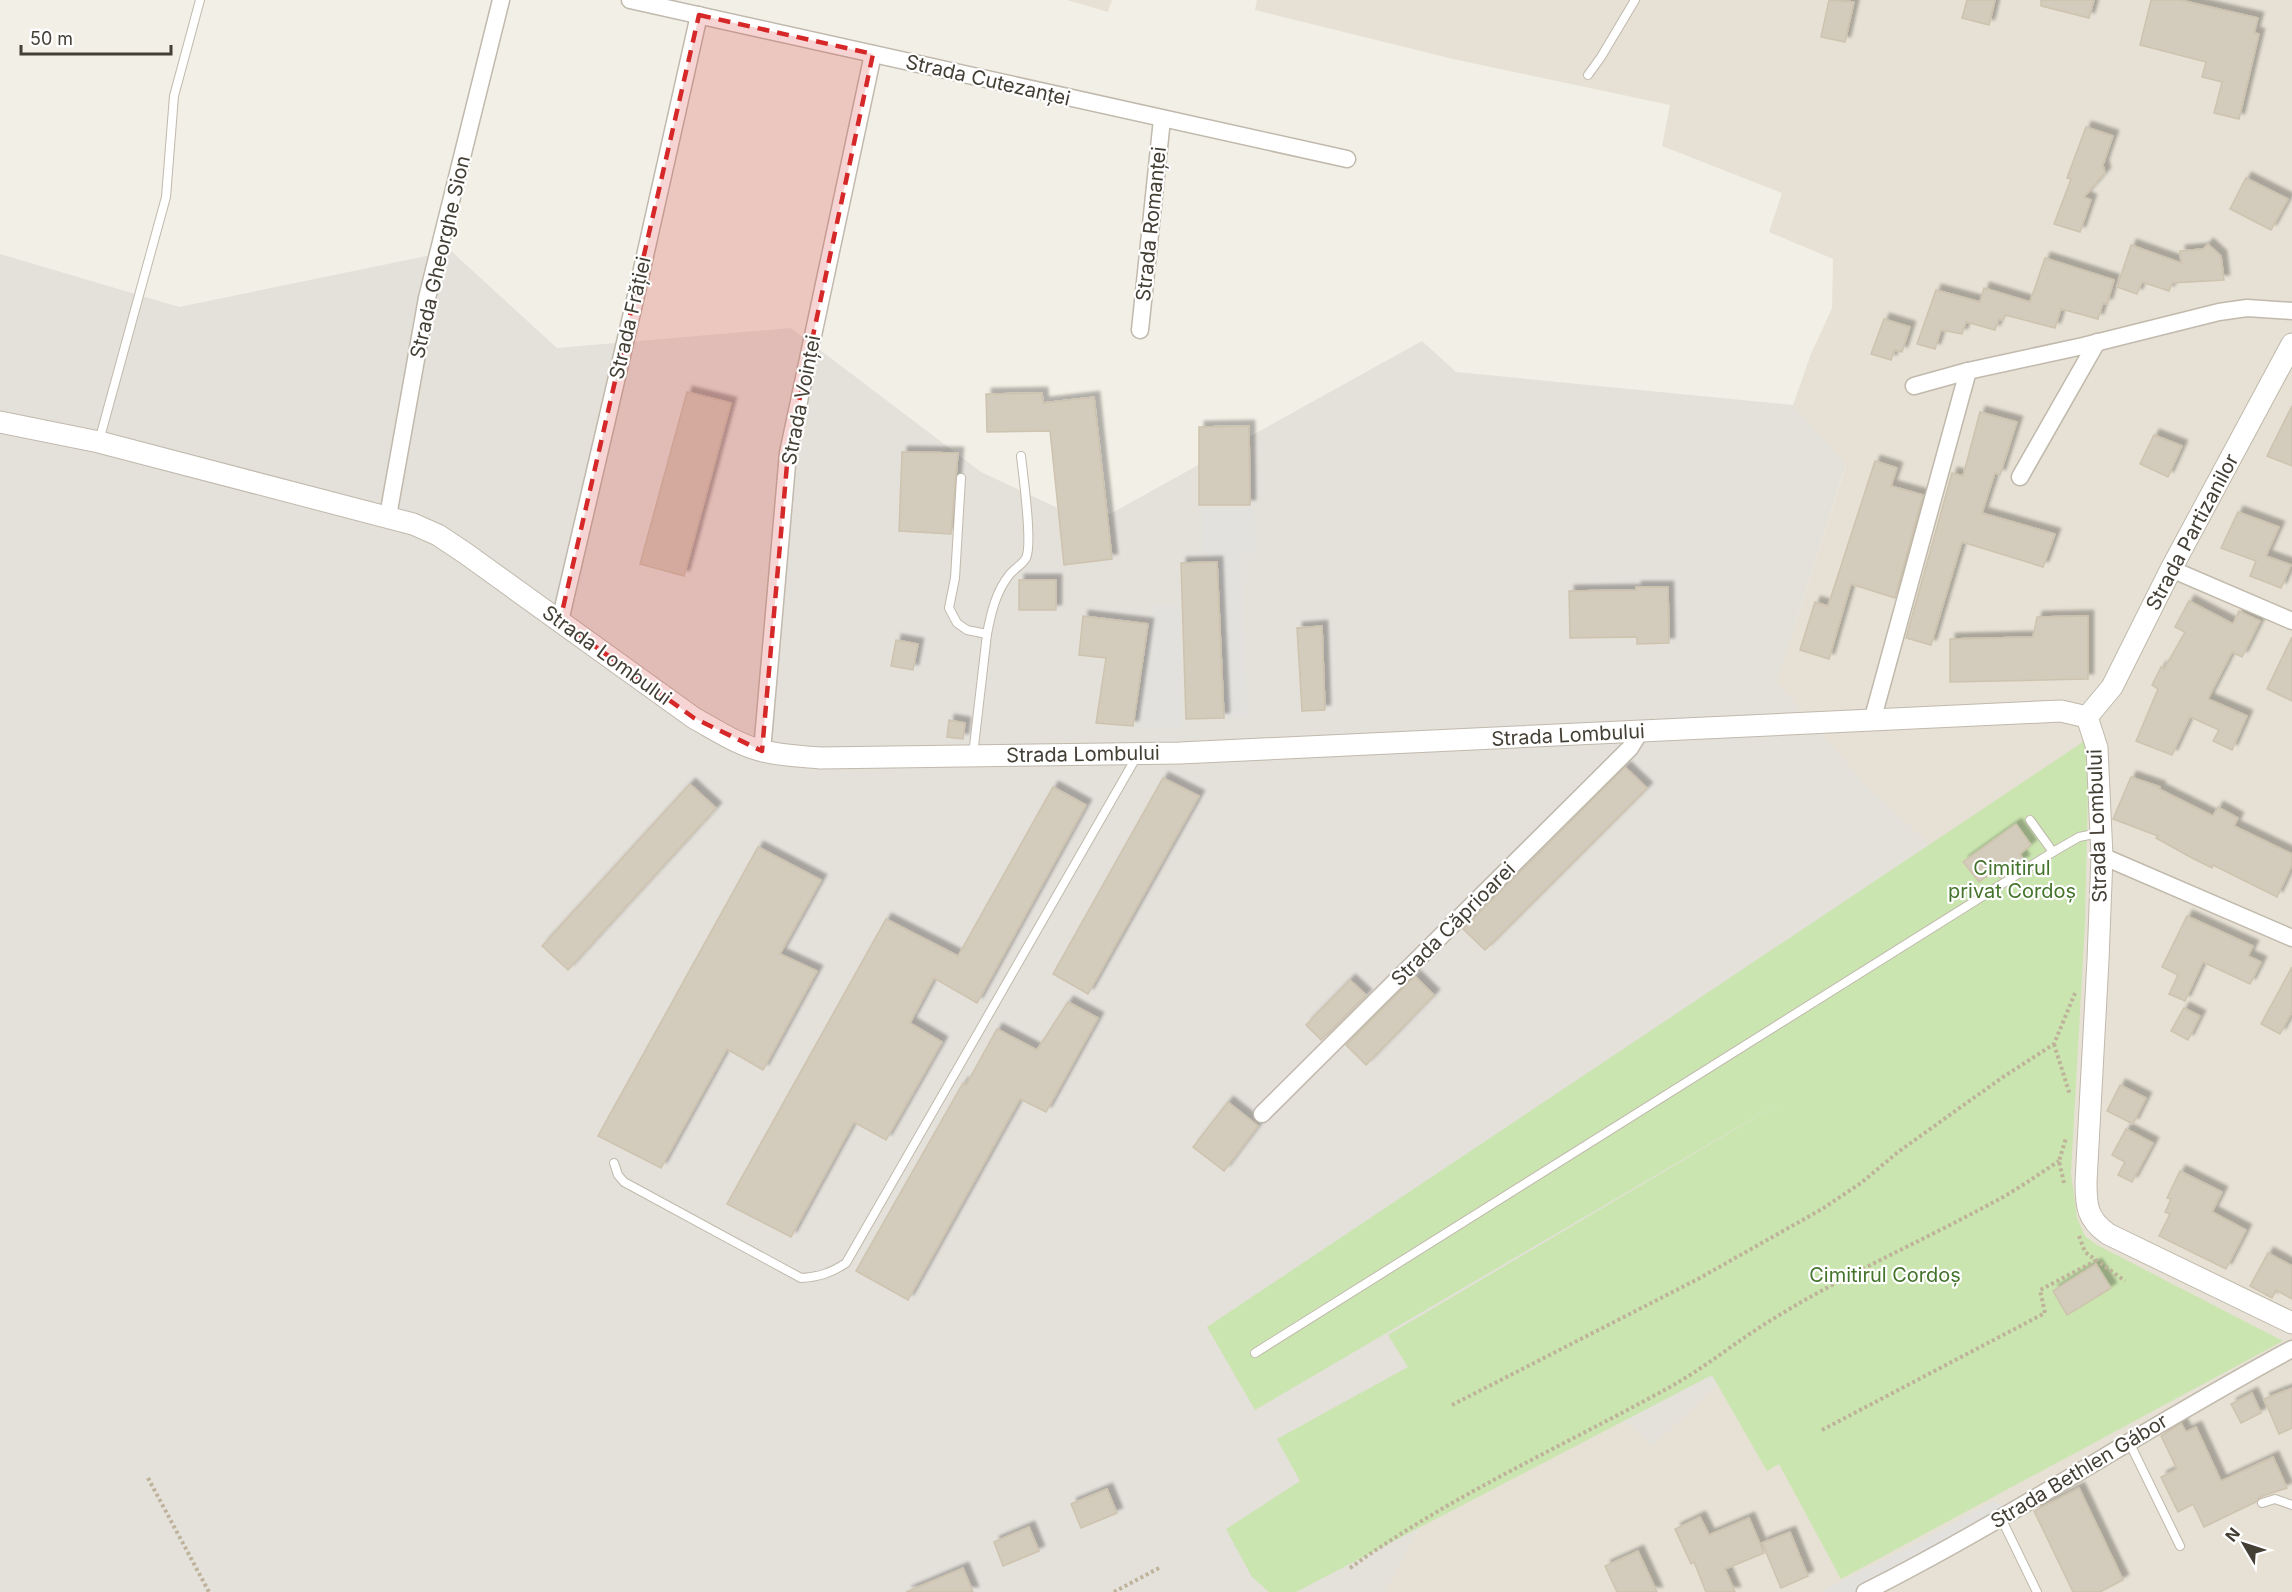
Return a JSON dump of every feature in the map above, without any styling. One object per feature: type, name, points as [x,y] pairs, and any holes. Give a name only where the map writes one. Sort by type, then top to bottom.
[{"type":"street","name":"Strada Gheorghe Sion","points":[[388,516],[427,298],[501,0]]},
{"type":"street","name":"Strada Cutezanței","points":[[630,0],[1347,159]]},
{"type":"street","name":"Strada Frăției","points":[[560,621],[699,15]]},
{"type":"street","name":"Strada Voinței","points":[[762,751],[788,453],[873,54]]},
{"type":"street","name":"Strada Romanței","points":[[1140,330],[1162,118]]},
{"type":"street","points":[[1914,386],[1968,371],[2219,312],[2247,308],[2292,311]]},
{"type":"street","points":[[2020,477],[2097,342]]},
{"type":"street","name":"Strada Partizanilor","points":[[2087,717],[2112,687],[2171,569],[2292,344]]},
{"type":"street","points":[[1872,722],[1968,371]]},
{"type":"street","name":"Strada Lombului","points":[[0,422],[99,442],[388,516],[438,535],[694,718],[735,741],[762,751],[820,758],[1138,753],[1872,722],[2061,711],[2087,717],[2097,748],[2102,856],[2086,1182],[2086,1201],[2090,1215],[2097,1226],[2108,1234],[2292,1323]]},
{"type":"street","points":[[2171,569],[2292,621]]},
{"type":"street","name":"Strada Căprioarei","points":[[1262,1114],[1630,747],[1640,732]]},
{"type":"street","points":[[2102,856],[2292,938]]},
{"type":"street","name":"Strada Bethlen Gábor","points":[[1866,1592],[1925,1562],[2192,1404],[2292,1349]]},
{"type":"lane","points":[[99,442],[166,198],[174,96],[200,0]]},
{"type":"lane","points":[[1588,75],[1635,0]]},
{"type":"lane","points":[[973,756],[991,612],[999,590],[1010,573],[1026,558],[1028,542],[1022,456]]},
{"type":"lane","points":[[961,478],[955,578],[949,608],[957,624],[967,630],[987,634]]},
{"type":"lane","points":[[614,1163],[618,1175],[624,1182],[801,1278],[817,1277],[846,1263],[1138,753]]},
{"type":"lane","points":[[2030,820],[2053,852]]},
{"type":"lane","points":[[1256,1353],[2053,852],[2079,837],[2101,833]]},
{"type":"lane","points":[[2129,1442],[2180,1546]]},
{"type":"lane","points":[[2262,1503],[2275,1499],[2292,1505]]},
{"type":"lane","points":[[2001,1518],[2037,1592]]},
{"type":"path","points":[[1452,1405],[1698,1279],[1822,1209],[1851,1190],[1907,1145],[2054,1044],[2078,985]]},
{"type":"path","points":[[1350,1568],[1393,1537],[1671,1386],[1706,1365],[1772,1319],[1992,1203],[2059,1161]]},
{"type":"path","points":[[1822,1430],[2045,1313],[2040,1290],[2097,1260]]},
{"type":"path","points":[[148,1478],[209,1592]]},
{"type":"path","points":[[1114,1592],[1159,1568]]},
{"type":"highlighted area","points":[[699,15],[873,54],[788,453],[762,751],[694,718],[560,621]]},
{"type":"shaded area","points":[[1067,0],[1112,0],[1108,12]]},
{"type":"shaded area","points":[[1257,0],[2292,0],[2292,1592],[1385,1592],[1437,1495],[1865,784],[1777,682],[1846,465],[1793,405],[1811,354],[1832,308],[1833,259],[1769,232],[1782,193],[1662,146],[1670,105],[1453,59],[1255,10]]},
{"type":"shaded area","points":[[451,251],[557,348],[791,328],[981,472],[1092,524],[1422,341],[1456,372],[1793,405],[1846,464],[1777,682],[1865,784],[2010,920],[1801,1306],[1653,1446],[1541,1348],[1437,1495],[1385,1592],[0,1592],[0,254],[179,307]]},
{"type":"shaded area","points":[[1254,508],[1256,552],[1240,553],[1248,716],[1227,716],[1219,558],[1202,559],[1202,509]]},
{"type":"shaded area","points":[[1153,605],[1180,606],[1182,728],[1136,727]]},
{"type":"shaded area","points":[[1993,1501],[2007,1508],[1857,1592],[1820,1592],[1914,1545]]},
{"type":"green space","name":"Cimitirul Cordoș","points":[[2089,738],[2085,923],[2071,1173],[2077,1218],[2085,1236],[2097,1245],[2283,1341],[1841,1579],[1779,1464],[1767,1471],[1712,1375],[1296,1592],[1269,1592],[1252,1577],[1226,1529],[1300,1481],[1277,1439],[1408,1367],[1388,1335],[1798,1092],[1255,1410],[1207,1327]]},
{"type":"building","points":[[1829,0],[1854,2],[1845,42],[1821,37]]},
{"type":"building","points":[[1967,0],[1995,0],[1989,25],[1962,18]]},
{"type":"building","points":[[2041,0],[2094,0],[2089,18],[2041,6]]},
{"type":"building","points":[[2151,0],[2180,0],[2258,18],[2254,33],[2259,34],[2239,119],[2214,113],[2222,82],[2202,77],[2206,62],[2140,45]]},
{"type":"building","points":[[2086,127],[2113,136],[2103,165],[2105,173],[2084,197],[2091,200],[2080,232],[2054,224],[2071,179],[2067,178]]},
{"type":"building","points":[[2246,178],[2288,199],[2271,230],[2230,209]]},
{"type":"building","points":[[2208,244],[2221,256],[2224,280],[2172,283],[2169,291],[2142,282],[2137,294],[2117,287],[2131,245],[2181,263],[2180,251],[2203,249]]},
{"type":"building","points":[[2045,258],[2114,280],[2107,304],[2103,303],[2098,319],[2061,309],[2055,328],[2005,315],[2003,320],[1999,319],[1995,330],[1966,322],[1962,334],[1941,330],[1935,349],[1917,344],[1936,290],[1980,302],[1984,288],[2030,302]]},
{"type":"building","points":[[1884,319],[1910,327],[1902,352],[1895,350],[1891,360],[1871,354]]},
{"type":"building","points":[[687,392],[731,403],[684,576],[640,564]]},
{"type":"building","points":[[1042,393],[1043,403],[1094,397],[1112,559],[1064,565],[1050,431],[987,432],[986,394]]},
{"type":"building","points":[[2292,406],[2292,466],[2267,456]]},
{"type":"building","points":[[1980,412],[2017,422],[2000,475],[1995,473],[1982,513],[2055,534],[2043,567],[1962,542],[1931,645],[1906,638],[1952,473],[1963,476]]},
{"type":"building","points":[[1249,426],[1250,505],[1199,505],[1199,427]]},
{"type":"building","points":[[2154,435],[2182,446],[2168,477],[2140,464]]},
{"type":"building","points":[[902,452],[958,453],[951,534],[899,531]]},
{"type":"building","points":[[1875,461],[1897,468],[1891,486],[1923,495],[1895,598],[1851,584],[1829,659],[1800,650],[1815,602],[1828,606]]},
{"type":"building","points":[[2238,512],[2279,527],[2266,556],[2291,565],[2281,588],[2250,576],[2256,561],[2221,548]]},
{"type":"building","points":[[1217,562],[1224,718],[1186,719],[1181,563]]},
{"type":"building","points":[[1019,580],[1056,580],[1056,610],[1019,610]]},
{"type":"building","points":[[1636,587],[1668,587],[1669,643],[1637,644],[1637,637],[1570,638],[1569,591],[1636,590]]},
{"type":"building","points":[[2189,601],[2233,624],[2239,611],[2260,621],[2242,657],[2232,652],[2208,699],[2247,716],[2232,750],[2213,741],[2219,730],[2190,717],[2172,755],[2136,741],[2158,689],[2152,685],[2161,667],[2164,669],[2185,632],[2175,627]]},
{"type":"building","points":[[1083,616],[1148,624],[1133,726],[1096,723],[1106,658],[1079,655]]},
{"type":"building","points":[[2088,616],[2088,679],[1950,682],[1950,639],[2033,637],[2037,617]]},
{"type":"building","points":[[1322,626],[1325,710],[1302,711],[1297,628]]},
{"type":"building","points":[[2292,637],[2292,701],[2267,689]]},
{"type":"building","points":[[896,640],[918,644],[913,670],[891,666]]},
{"type":"building","points":[[949,720],[965,723],[963,739],[947,737]]},
{"type":"building","points":[[1625,767],[1647,788],[1485,950],[1463,929]]},
{"type":"building","points":[[2131,777],[2160,787],[2159,789],[2213,816],[2218,807],[2238,818],[2234,826],[2292,854],[2292,865],[2277,897],[2213,865],[2212,868],[2192,858],[2156,838],[2158,836],[2113,819]]},
{"type":"building","points":[[1163,778],[1199,796],[1088,994],[1053,974]]},
{"type":"building","points":[[690,784],[716,808],[568,970],[542,946]]},
{"type":"building","points":[[1053,787],[1086,805],[977,1003],[934,978],[910,1023],[942,1042],[886,1140],[854,1122],[791,1237],[727,1204],[886,919],[958,956]]},
{"type":"building","points":[[2016,824],[2031,845],[2020,854],[2024,860],[2000,878],[1995,870],[1979,882],[1963,862]]},
{"type":"building","points":[[758,847],[821,880],[780,954],[817,971],[763,1070],[727,1049],[661,1168],[598,1136]]},
{"type":"building","points":[[2187,916],[2253,946],[2248,956],[2261,962],[2250,984],[2203,962],[2185,1001],[2169,994],[2178,975],[2162,967]]},
{"type":"building","points":[[2292,967],[2292,1012],[2280,1034],[2261,1024]]},
{"type":"building","points":[[1415,976],[1434,995],[1366,1065],[1346,1045]]},
{"type":"building","points":[[1350,980],[1366,995],[1321,1040],[1306,1025]]},
{"type":"building","points":[[1068,1002],[1098,1018],[1046,1112],[1020,1099],[908,1300],[856,1271],[963,1083],[966,1085],[997,1029],[1037,1050]]},
{"type":"building","points":[[2184,1008],[2200,1016],[2188,1040],[2171,1031]]},
{"type":"building","points":[[2120,1085],[2146,1098],[2133,1124],[2107,1111]]},
{"type":"building","points":[[1228,1102],[1258,1126],[1224,1171],[1193,1147]]},
{"type":"building","points":[[2126,1129],[2153,1143],[2132,1182],[2118,1175],[2125,1162],[2112,1155]]},
{"type":"building","points":[[2180,1171],[2222,1192],[2212,1212],[2246,1230],[2226,1269],[2159,1236],[2170,1214],[2165,1212],[2171,1199],[2167,1198]]},
{"type":"building","points":[[2268,1253],[2292,1266],[2292,1299],[2276,1290],[2272,1298],[2250,1286]]},
{"type":"building","points":[[2096,1264],[2111,1288],[2067,1315],[2053,1291]]},
{"type":"building","points":[[2292,1388],[2292,1428],[2279,1434],[2264,1399]]},
{"type":"building","points":[[2252,1393],[2261,1413],[2241,1423],[2231,1404]]},
{"type":"building","points":[[2181,1423],[2186,1432],[2196,1427],[2221,1481],[2273,1457],[2287,1488],[2260,1497],[2256,1502],[2204,1527],[2193,1504],[2178,1512],[2161,1477],[2177,1469],[2161,1436]]},
{"type":"building","points":[[2079,1488],[2123,1580],[2100,1592],[2073,1592],[2034,1511]]},
{"type":"building","points":[[1107,1489],[1117,1513],[1081,1528],[1071,1504]]},
{"type":"building","points":[[1700,1517],[1709,1535],[1749,1518],[1764,1553],[1725,1569],[1735,1592],[1706,1592],[1694,1562],[1691,1564],[1675,1529]]},
{"type":"building","points":[[1029,1527],[1039,1551],[1003,1566],[994,1542]]},
{"type":"building","points":[[1790,1532],[1808,1576],[1781,1588],[1762,1543]]},
{"type":"building","points":[[1638,1551],[1657,1592],[1617,1592],[1605,1566]]},
{"type":"building","points":[[963,1568],[973,1592],[906,1592]]},
{"type":"park label","name":"Cimitirul privat Cordoș","points":[[2012,880]]}]
